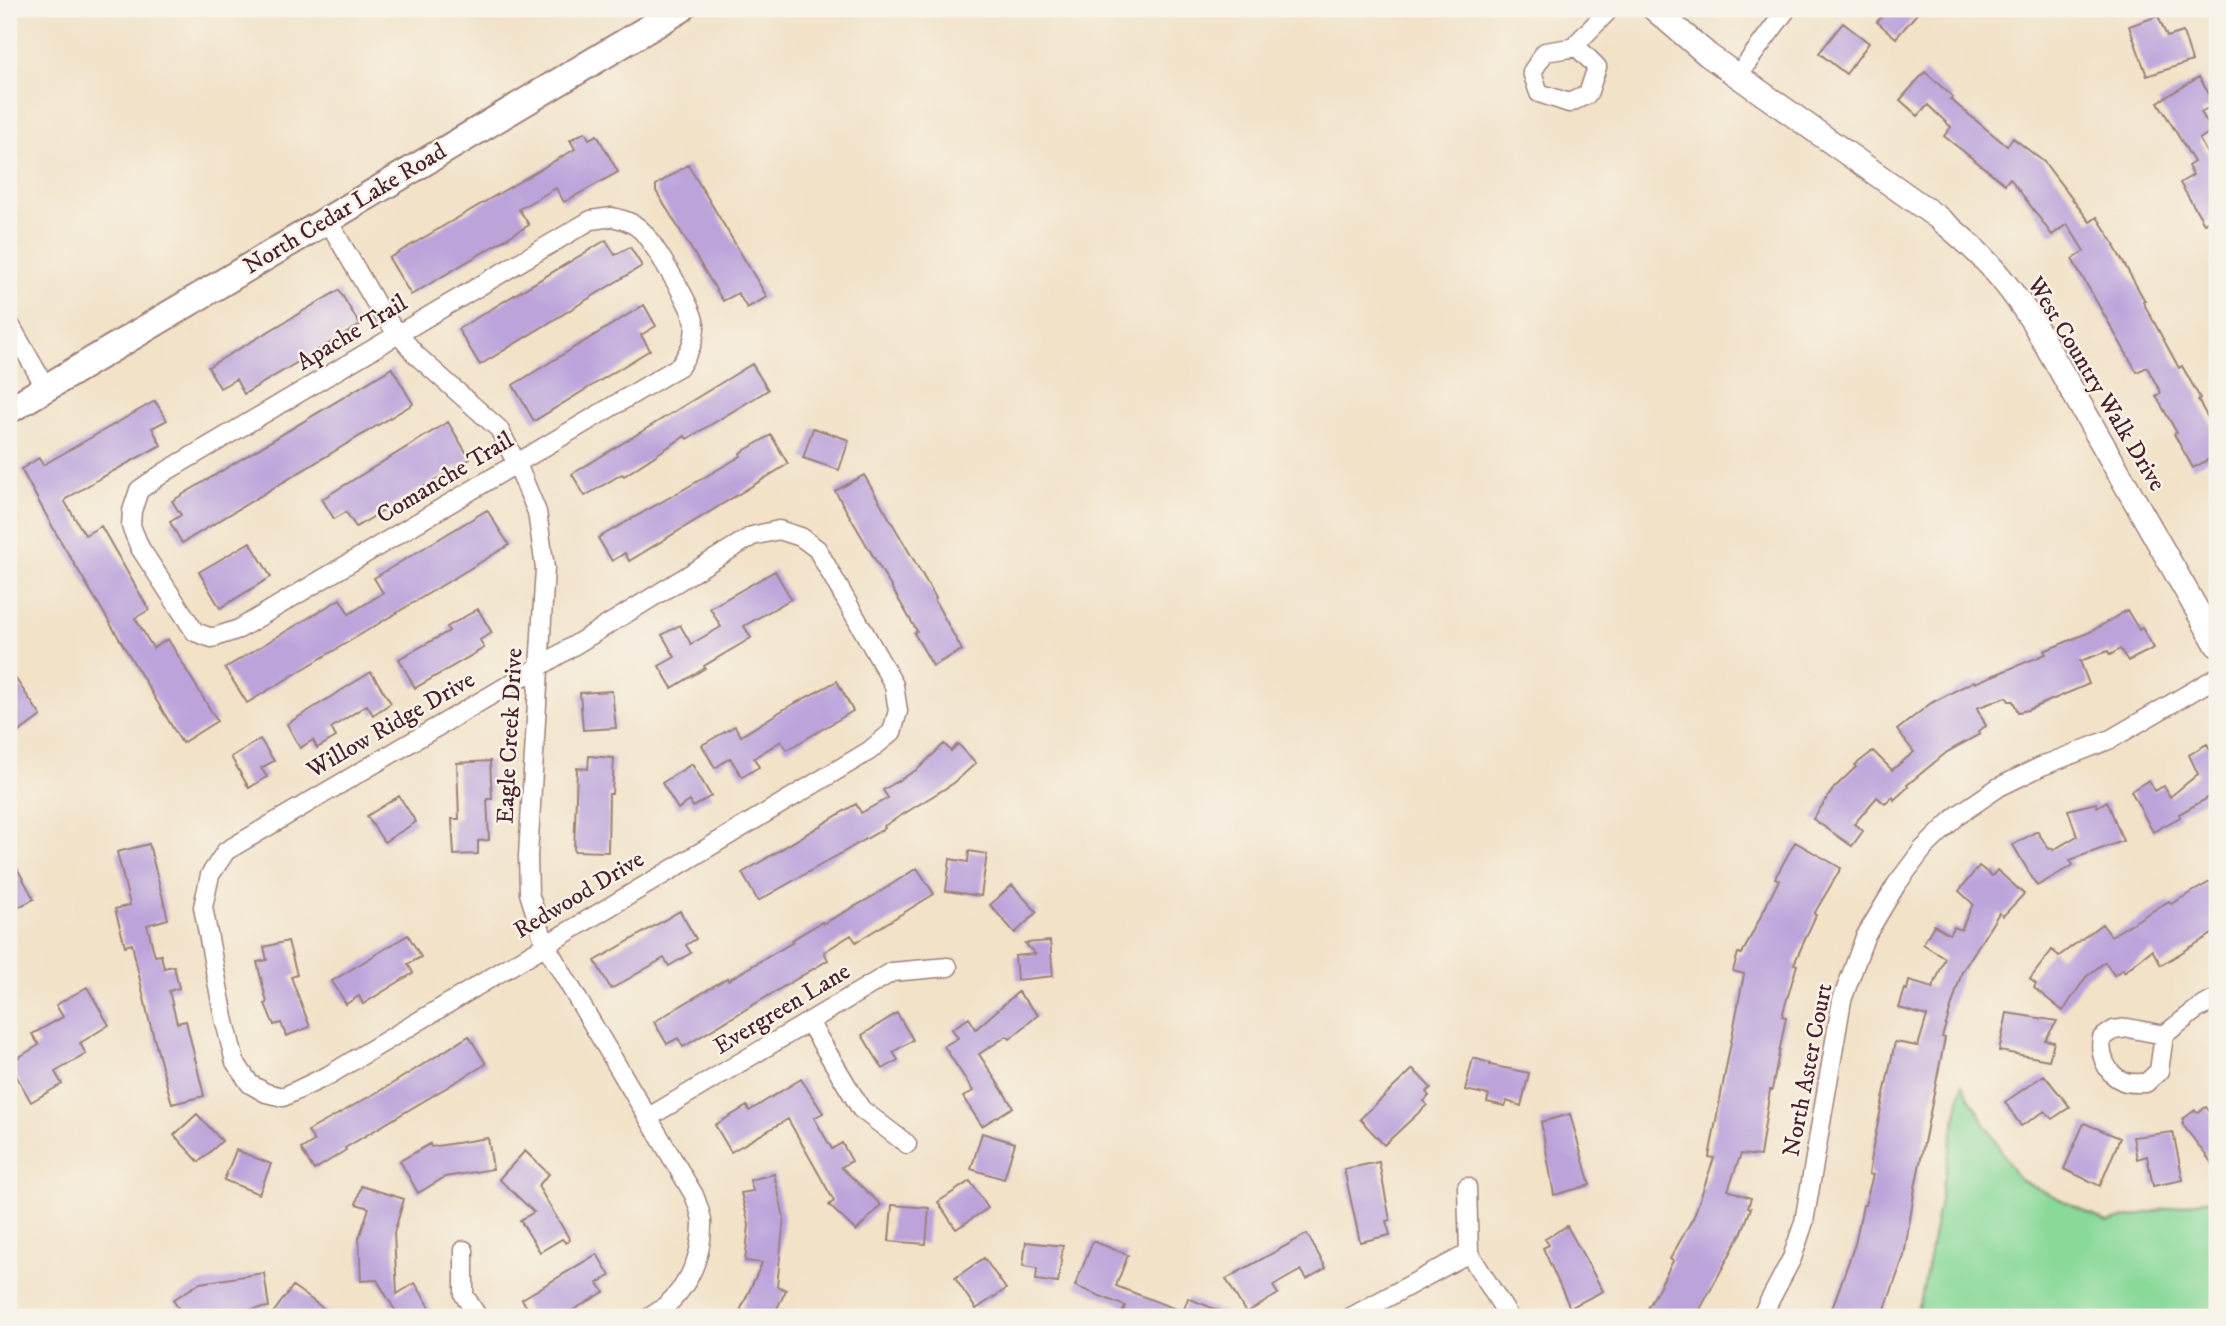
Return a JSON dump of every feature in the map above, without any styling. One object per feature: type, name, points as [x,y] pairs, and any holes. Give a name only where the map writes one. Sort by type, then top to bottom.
[{"type":"main road","name":"North Cedar Lake Road","points":[[9,410],[681,9]]},
{"type":"street","points":[[1577,47],[1578,42],[1610,9]]},
{"type":"street","name":"West Country Walk Drive","points":[[1654,9],[1708,55],[1971,243],[2004,280],[2033,321],[2217,645]]},
{"type":"street","points":[[1738,75],[1787,9]]},
{"type":"street","name":"Apache Trail","points":[[212,638],[195,632],[140,548],[131,526],[132,510],[139,490],[164,472],[591,220],[612,217],[630,221],[643,231],[687,301],[696,323],[692,347]]},
{"type":"street","name":"Eagle Creek Drive","points":[[327,219],[382,314],[416,355],[499,429],[537,512],[545,568],[528,856],[529,893],[545,944],[694,1195],[702,1219],[699,1251],[687,1283],[665,1308],[650,1317]]},
{"type":"street","points":[[9,323],[46,388]]},
{"type":"street","name":"Comanche Trail","points":[[212,638],[239,629],[680,366],[692,347]]},
{"type":"street","name":"Willow Ridge Drive","points":[[266,1093],[250,1084],[235,1062],[203,906],[210,876],[226,851],[539,667],[752,536],[779,530],[801,537],[817,549],[894,685],[898,711]]},
{"type":"street","name":"North Aster Court","points":[[1761,1317],[1792,1258],[1804,1222],[1842,1000],[1865,937],[1896,884],[1923,849],[1958,815],[1999,787],[2042,766],[2110,739],[2217,677]]},
{"type":"street","name":"Redwood Drive","points":[[266,1093],[283,1097],[329,1075],[869,751],[892,732],[898,711]]},
{"type":"street","name":"Evergreen Lane","points":[[649,1117],[892,972],[948,967]]},
{"type":"street","points":[[2164,1035],[2196,1010],[2217,998]]},
{"type":"street","points":[[809,1022],[861,1109],[907,1144]]},
{"type":"street","points":[[1467,1187],[1469,1253],[1509,1317]]},
{"type":"street","points":[[464,1250],[464,1295],[478,1317]]},
{"type":"street","points":[[1351,1317],[1469,1253]]},
{"type":"green space","points":[[1962,1085],[2018,1179],[2107,1222],[2214,1198],[2217,1195],[2217,1317],[1912,1317],[1921,1300]]},
{"type":"building","points":[[1888,9],[1921,9],[1896,38],[1877,22]]},
{"type":"building","points":[[2158,16],[2167,37],[2183,32],[2192,61],[2147,76],[2129,26]]},
{"type":"building","points":[[1843,23],[1869,43],[1846,74],[1819,53]]},
{"type":"building","points":[[1925,72],[1953,97],[1950,99],[2007,146],[2013,138],[2044,162],[2090,222],[2097,217],[2115,245],[2179,368],[2182,366],[2200,398],[2198,400],[2217,434],[2217,455],[2193,468],[2156,396],[2161,393],[2147,367],[2137,372],[2072,259],[2084,251],[2067,224],[2052,235],[2010,178],[2005,184],[1944,136],[1951,127],[1928,105],[1918,116],[1900,100]]},
{"type":"building","points":[[2199,77],[2215,104],[2201,112],[2212,131],[2199,139],[2217,170],[2217,215],[2204,223],[2180,183],[2193,175],[2188,166],[2194,162],[2158,102]]},
{"type":"building","points":[[585,132],[589,139],[597,135],[618,172],[564,202],[556,188],[519,209],[529,225],[411,295],[389,258],[575,149],[570,140]]},
{"type":"building","points":[[688,165],[767,297],[747,308],[738,293],[723,301],[656,191],[656,185]]},
{"type":"building","points":[[606,240],[615,255],[630,247],[642,266],[480,365],[458,329]]},
{"type":"building","points":[[339,290],[360,325],[244,394],[236,379],[220,388],[208,367]]},
{"type":"building","points":[[644,305],[656,326],[641,335],[650,350],[534,421],[513,385]]},
{"type":"building","points":[[752,364],[768,390],[687,439],[685,436],[624,476],[622,474],[585,496],[572,474]]},
{"type":"building","points":[[392,368],[413,404],[182,543],[170,522],[181,515],[172,501]]},
{"type":"building","points":[[155,401],[167,420],[152,428],[161,445],[97,480],[65,502],[85,535],[101,526],[149,610],[135,618],[153,648],[168,639],[217,721],[182,743],[57,535],[21,469],[39,458],[43,465]]},
{"type":"building","points":[[448,422],[470,459],[356,527],[346,512],[334,519],[322,499]]},
{"type":"building","points":[[813,428],[849,440],[839,470],[803,458]]},
{"type":"building","points":[[771,435],[788,464],[629,561],[625,553],[612,561],[598,538],[741,456],[740,453]]},
{"type":"building","points":[[864,475],[936,598],[934,599],[962,650],[933,666],[914,633],[917,631],[835,491]]},
{"type":"building","points":[[487,510],[509,545],[247,703],[225,668],[340,599],[349,614],[383,593],[374,578]]},
{"type":"building","points":[[250,542],[271,577],[220,608],[199,572]]},
{"type":"building","points":[[775,571],[791,599],[744,626],[751,638],[672,688],[659,666],[675,657],[662,635],[680,625],[691,644],[721,627],[710,608]]},
{"type":"building","points":[[478,609],[492,633],[480,640],[484,648],[415,688],[399,659],[449,631],[447,627]]},
{"type":"building","points":[[2127,610],[2154,648],[2128,661],[2120,649],[2110,655],[2108,651],[2080,661],[2089,684],[2028,710],[2018,712],[2013,701],[2006,697],[1977,708],[1986,726],[1978,731],[1980,734],[1947,752],[1907,785],[1894,800],[1893,797],[1885,804],[1877,797],[1854,824],[1863,831],[1852,846],[1813,819],[1834,788],[1855,765],[1873,751],[1892,770],[1914,752],[1897,730],[1931,703],[1974,681],[1975,683],[2046,654],[2044,651],[2090,632]]},
{"type":"building","points":[[9,669],[41,716],[9,739]]},
{"type":"building","points":[[371,672],[391,703],[373,715],[367,705],[331,728],[336,737],[317,748],[313,740],[300,748],[287,724]]},
{"type":"building","points":[[837,681],[853,711],[787,750],[781,741],[754,758],[759,767],[742,777],[730,758],[715,768],[702,745],[735,726],[741,736]]},
{"type":"building","points":[[612,691],[616,728],[583,730],[580,693]]},
{"type":"building","points":[[260,739],[274,761],[261,768],[267,777],[249,788],[231,757]]},
{"type":"building","points":[[944,744],[951,751],[958,744],[976,763],[954,783],[884,826],[885,828],[758,901],[742,873],[856,804],[861,813],[888,798],[883,790],[918,769]]},
{"type":"building","points":[[2207,744],[2217,761],[2217,793],[2153,832],[2131,791],[2149,780],[2154,791],[2164,786],[2170,797],[2198,774],[2189,755]]},
{"type":"building","points":[[589,756],[614,758],[612,794],[609,794],[608,852],[574,851],[577,768],[588,769]]},
{"type":"building","points":[[490,761],[492,799],[487,799],[489,840],[478,841],[478,854],[454,855],[452,819],[459,819],[457,763]]},
{"type":"building","points":[[692,764],[711,796],[693,807],[690,801],[678,809],[662,783]]},
{"type":"building","points":[[399,796],[416,822],[384,842],[367,816]]},
{"type":"building","points":[[2107,801],[2123,841],[2070,860],[2073,865],[2037,886],[2013,845],[2037,831],[2049,849],[2053,850],[2077,836],[2068,810],[2096,803],[2097,807]]},
{"type":"building","points":[[1795,842],[1841,868],[1814,914],[1816,915],[1794,964],[1797,965],[1782,1016],[1786,1017],[1770,1090],[1760,1156],[1741,1154],[1728,1190],[1751,1198],[1748,1207],[1751,1208],[1742,1232],[1698,1313],[1694,1317],[1661,1317],[1647,1310],[1673,1261],[1670,1259],[1694,1216],[1714,1158],[1709,1157],[1744,974],[1733,971],[1738,953],[1742,954],[1779,880],[1775,878]]},
{"type":"building","points":[[149,844],[168,919],[147,925],[155,956],[161,955],[164,968],[174,966],[179,988],[169,991],[177,1023],[186,1021],[204,1096],[172,1104],[132,944],[125,946],[115,909],[130,905],[117,852]]},
{"type":"building","points":[[969,851],[987,854],[981,896],[946,891],[950,859],[968,862]]},
{"type":"building","points":[[9,854],[34,899],[9,912]]},
{"type":"building","points":[[1979,866],[1992,876],[1997,870],[2024,894],[2003,916],[1999,913],[1962,972],[1942,1037],[1945,1038],[1904,1256],[1882,1317],[1829,1317],[1855,1244],[1863,1205],[1873,1175],[1869,1174],[1870,1161],[1895,1042],[1918,1046],[1927,1016],[1899,1008],[1905,989],[1907,990],[1909,981],[1933,988],[1945,958],[1923,944],[1934,925],[1949,934],[1954,927],[1961,930],[1973,904],[1959,891]]},
{"type":"building","points":[[917,868],[934,894],[856,942],[851,935],[824,952],[828,960],[683,1047],[678,1038],[667,1044],[654,1022],[793,942],[792,940],[822,922],[823,924],[872,897]]},
{"type":"building","points":[[2217,878],[2217,931],[2161,965],[2152,950],[2124,972],[2123,969],[2114,975],[2105,962],[2086,977],[2063,1011],[2034,988],[2036,984],[2030,979],[2052,950],[2059,956],[2102,924],[2111,936],[2169,901],[2171,904]]},
{"type":"building","points":[[1012,885],[1037,912],[1015,933],[990,905]]},
{"type":"building","points":[[680,911],[696,939],[686,945],[691,953],[669,966],[664,958],[611,989],[595,961]]},
{"type":"building","points":[[408,935],[421,957],[408,964],[413,973],[363,1004],[359,996],[346,1004],[332,981]]},
{"type":"building","points":[[288,941],[297,975],[291,977],[310,1027],[286,1036],[281,1023],[274,1025],[265,1004],[267,1003],[257,962],[267,960],[264,947]]},
{"type":"building","points":[[1050,941],[1053,976],[1017,980],[1015,956],[1035,954],[1025,943]]},
{"type":"building","points":[[87,987],[109,1025],[80,1043],[86,1054],[55,1072],[62,1084],[31,1102],[9,1063],[39,1045],[32,1034],[63,1017],[56,1005]]},
{"type":"building","points":[[1018,992],[1038,1015],[1010,1039],[1007,1036],[979,1054],[1013,1107],[982,1126],[963,1097],[973,1091],[944,1046],[958,1038],[952,1029],[969,1018],[976,1029]]},
{"type":"building","points":[[897,1013],[913,1040],[893,1052],[898,1060],[883,1069],[862,1035]]},
{"type":"building","points":[[2007,1013],[2057,1021],[2045,1040],[2054,1042],[2049,1060],[1999,1051]]},
{"type":"building","points":[[469,1036],[486,1064],[345,1148],[346,1150],[314,1170],[301,1149],[314,1141],[308,1131]]},
{"type":"building","points":[[1473,1058],[1490,1065],[1529,1073],[1521,1106],[1507,1101],[1505,1106],[1487,1102],[1489,1095],[1465,1090]]},
{"type":"building","points":[[1413,1069],[1431,1088],[1426,1092],[1429,1096],[1424,1101],[1427,1105],[1384,1145],[1360,1119]]},
{"type":"building","points":[[2044,1075],[2070,1107],[2052,1119],[2045,1111],[2021,1126],[2005,1102]]},
{"type":"building","points":[[801,1079],[823,1113],[814,1118],[832,1149],[842,1143],[852,1161],[841,1167],[881,1205],[856,1231],[829,1205],[834,1201],[788,1119],[731,1152],[715,1125],[747,1106],[749,1111]]},
{"type":"building","points":[[2206,1107],[2217,1121],[2217,1170],[2183,1125],[2183,1119],[2195,1110],[2198,1112]]},
{"type":"building","points":[[197,1114],[222,1141],[199,1162],[174,1135]]},
{"type":"building","points":[[1570,1114],[1590,1185],[1554,1195],[1541,1122]]},
{"type":"building","points":[[2084,1123],[2120,1138],[2100,1186],[2064,1169]]},
{"type":"building","points":[[2173,1132],[2183,1180],[2153,1186],[2147,1156],[2137,1159],[2133,1137]]},
{"type":"building","points":[[982,1133],[1015,1143],[1004,1179],[971,1169]]},
{"type":"building","points":[[488,1138],[493,1169],[445,1177],[418,1193],[400,1161],[430,1144],[431,1147]]},
{"type":"building","points":[[236,1150],[271,1164],[259,1194],[224,1180]]},
{"type":"building","points":[[525,1151],[549,1174],[538,1186],[570,1240],[566,1243],[562,1239],[540,1252],[520,1220],[534,1212],[499,1179]]},
{"type":"building","points":[[1379,1162],[1390,1220],[1386,1221],[1390,1235],[1360,1242],[1344,1169]]},
{"type":"building","points":[[774,1174],[784,1217],[777,1286],[786,1290],[773,1317],[754,1317],[740,1311],[762,1263],[745,1261],[749,1225],[741,1193],[753,1191],[750,1180]]},
{"type":"building","points":[[970,1181],[988,1208],[956,1229],[938,1202]]},
{"type":"building","points":[[361,1186],[404,1199],[394,1233],[397,1294],[415,1283],[436,1317],[399,1317],[377,1280],[361,1281],[359,1238],[369,1208],[356,1204]]},
{"type":"building","points":[[892,1205],[929,1208],[926,1244],[889,1241]]},
{"type":"building","points":[[1567,1226],[1603,1291],[1570,1308],[1543,1248],[1549,1245],[1545,1239]]},
{"type":"building","points":[[1307,1234],[1326,1268],[1307,1279],[1301,1270],[1273,1286],[1278,1294],[1246,1313],[1226,1279]]},
{"type":"building","points":[[1093,1241],[1128,1255],[1116,1286],[1183,1312],[1188,1298],[1234,1317],[1121,1317],[1125,1306],[1075,1286]]},
{"type":"building","points":[[1026,1242],[1063,1246],[1058,1283],[1036,1280],[1037,1268],[1023,1266]]},
{"type":"building","points":[[597,1254],[610,1276],[598,1283],[604,1292],[561,1317],[532,1317],[522,1299]]},
{"type":"building","points":[[984,1258],[1006,1289],[976,1309],[955,1278]]},
{"type":"building","points":[[264,1273],[269,1307],[209,1315],[210,1317],[184,1317],[173,1300],[200,1283]]},
{"type":"building","points":[[293,1286],[335,1317],[270,1317]]}]
